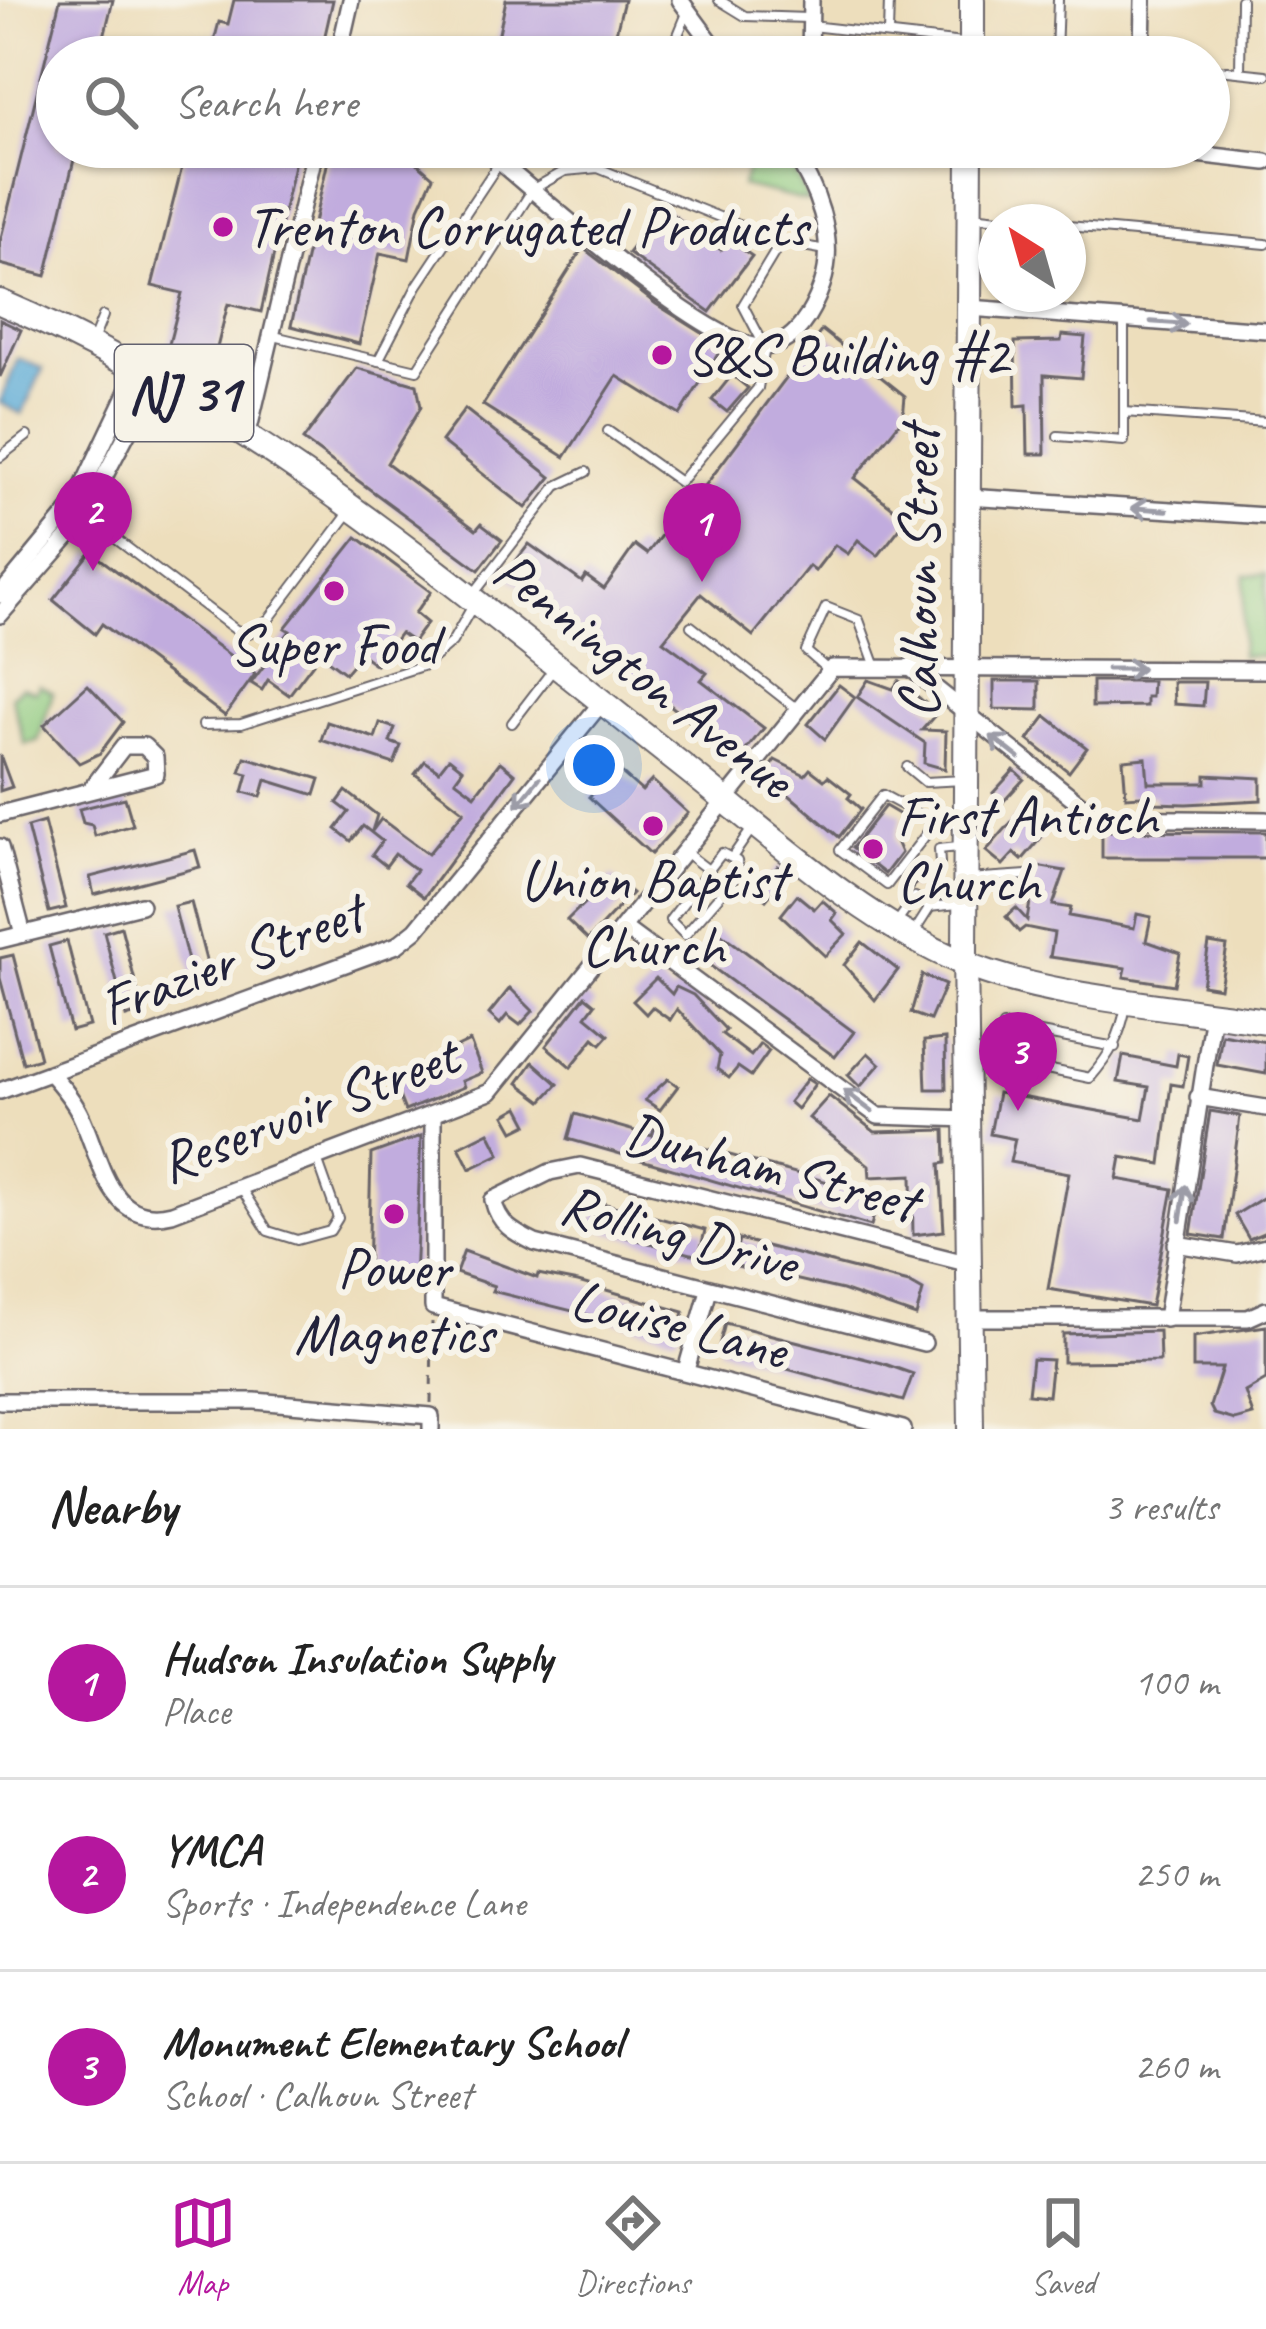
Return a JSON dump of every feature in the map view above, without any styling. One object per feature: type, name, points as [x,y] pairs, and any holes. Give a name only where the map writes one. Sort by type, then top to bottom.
[{"type":"main road","points":[[972,0],[972,36]]},
{"type":"main road","name":"Calhoun Street","points":[[970,168],[966,964],[971,1429]]},
{"type":"main road","name":"Pennington Avenue","points":[[0,302],[147,373],[248,433],[353,507],[756,824],[903,932],[966,964],[1005,977],[1266,1021]]},
{"type":"street","points":[[343,36],[351,0]]},
{"type":"street","points":[[811,0],[811,36]]},
{"type":"street","points":[[1142,36],[1143,0]]},
{"type":"street","points":[[684,6],[706,36]]},
{"type":"street","points":[[1230,158],[1266,162]]},
{"type":"street","points":[[248,433],[311,168]]},
{"type":"street","points":[[507,168],[717,332],[765,347],[790,337],[811,312],[824,278],[826,250],[819,204],[801,168]]},
{"type":"street","points":[[968,308],[1266,330]]},
{"type":"street","points":[[0,615],[46,568],[147,373]]},
{"type":"street","points":[[967,497],[1266,516]]},
{"type":"street","points":[[0,595],[78,511]]},
{"type":"street","points":[[829,671],[876,667],[1266,670]]},
{"type":"street","points":[[909,667],[1098,818],[1266,820]]},
{"type":"street","name":"Reservoir Street","points":[[52,1075],[80,1113],[110,1187],[133,1212],[165,1216],[490,1093],[829,671]]},
{"type":"street","name":"Frazier Street","points":[[0,1090],[52,1075],[398,945],[602,702]]},
{"type":"street","points":[[0,814],[91,789]]},
{"type":"street","points":[[0,847],[23,934]]},
{"type":"street","points":[[0,940],[141,905]]},
{"type":"street","points":[[625,929],[878,1116],[969,1119]]},
{"type":"street","points":[[1166,1319],[1213,1012]]},
{"type":"street","points":[[1198,1097],[1266,1108]]},
{"type":"street","points":[[433,1307],[434,1116]]},
{"type":"street","name":"Dunham Street","points":[[550,1172],[580,1166],[669,1185],[970,1264]]},
{"type":"street","name":"Rolling Drive","points":[[550,1172],[493,1200],[496,1216],[509,1230],[535,1244],[924,1343]]},
{"type":"street","points":[[1176,1244],[1237,1254],[1266,1247]]},
{"type":"street","points":[[686,1370],[709,1290]]},
{"type":"street","name":"Louise Lane","points":[[433,1307],[903,1429]]},
{"type":"street","points":[[971,1318],[1248,1318],[1266,1310]]},
{"type":"street","points":[[0,1401],[255,1402],[431,1423]]},
{"type":"lane","points":[[719,0],[745,16],[894,36]]},
{"type":"lane","points":[[888,35],[889,0]]},
{"type":"lane","points":[[1057,36],[1058,0]]},
{"type":"lane","points":[[1240,0],[1240,72]]},
{"type":"lane","points":[[675,36],[684,6]]},
{"type":"lane","points":[[1230,71],[1266,75]]},
{"type":"lane","points":[[378,361],[417,286],[496,168]]},
{"type":"lane","points":[[274,336],[417,370],[533,189],[566,171],[598,168],[781,242],[826,250]]},
{"type":"lane","points":[[1086,228],[1266,244]]},
{"type":"lane","points":[[608,431],[680,482],[758,388],[765,347],[742,305],[781,242]]},
{"type":"lane","points":[[91,345],[103,316]]},
{"type":"lane","points":[[1058,436],[1124,441],[1124,319]]},
{"type":"lane","points":[[1124,412],[1266,422]]},
{"type":"lane","points":[[0,457],[28,436]]},
{"type":"lane","points":[[203,725],[241,724],[425,665],[470,618],[472,601],[557,485],[586,472]]},
{"type":"lane","points":[[78,511],[236,630],[249,633],[269,619],[353,507]]},
{"type":"lane","points":[[829,671],[806,651],[826,607],[859,620],[876,667]]},
{"type":"lane","points":[[691,626],[798,710]]},
{"type":"lane","points":[[512,722],[556,666]]},
{"type":"lane","points":[[907,767],[925,782],[966,780]]},
{"type":"lane","points":[[935,823],[887,885],[840,850],[883,795],[966,835]]},
{"type":"lane","points":[[733,856],[756,824]]},
{"type":"lane","points":[[936,861],[938,849],[966,835]]},
{"type":"lane","points":[[686,853],[707,869]]},
{"type":"lane","points":[[722,853],[733,856],[740,873],[685,934],[670,920],[722,853]]},
{"type":"lane","points":[[903,932],[929,907],[966,891],[1027,875]]},
{"type":"lane","points":[[929,907],[935,892]]},
{"type":"lane","points":[[903,932],[915,897],[929,907]]},
{"type":"lane","points":[[1115,1048],[1003,1026],[998,1059],[1090,1078],[1115,1048],[1127,998]]},
{"type":"lane","points":[[240,1187],[268,1231],[296,1240],[330,1231],[338,1218],[316,1159]]},
{"type":"path","points":[[431,1423],[433,1307]]},
{"type":"green space","points":[[747,168],[792,168],[809,202],[742,186]]},
{"type":"green space","points":[[1266,574],[1266,656],[1241,656],[1245,575]]},
{"type":"green space","points":[[39,685],[53,693],[38,741],[25,744],[11,696],[22,687],[36,692]]},
{"type":"water","points":[[18,358],[43,369],[22,414],[0,403]]},
{"type":"building","points":[[60,0],[113,0],[104,36],[51,36]]},
{"type":"building","points":[[234,0],[333,0],[325,36],[215,36],[219,22],[228,24]]},
{"type":"building","points":[[506,0],[624,0],[615,36],[498,36]]},
{"type":"building","points":[[36,97],[36,168],[72,168],[46,276],[0,264],[0,242]]},
{"type":"building","name":"Trenton Corrugated Products","points":[[182,168],[293,168],[261,312],[228,304],[217,348],[254,357],[246,391],[208,385],[165,360],[182,293],[152,286]]},
{"type":"building","points":[[326,168],[423,168],[433,177],[419,208],[409,259],[380,253],[359,344],[291,326]]},
{"type":"building","points":[[664,208],[721,250],[729,240],[752,256],[710,312],[628,253]]},
{"type":"building","points":[[583,248],[656,304],[723,346],[680,415],[617,376],[565,457],[483,405]]},
{"type":"building","points":[[0,320],[21,330],[0,377]]},
{"type":"building","points":[[822,330],[905,396],[903,418],[855,478],[907,519],[878,556],[858,540],[848,554],[835,545],[815,571],[809,566],[753,636],[701,594],[663,641],[707,673],[701,680],[764,728],[737,761],[663,699],[572,634],[577,627],[505,575],[529,544],[582,582],[586,576],[604,589],[635,545],[647,554],[685,504],[690,506]]},
{"type":"building","points":[[1062,335],[1085,337],[1081,378],[1044,375],[1045,454],[1028,454],[1027,405],[1016,406],[1015,342],[1061,341]]},
{"type":"building","points":[[357,368],[417,385],[421,407],[387,463],[476,530],[481,524],[502,540],[479,570],[303,440]]},
{"type":"building","points":[[732,375],[748,388],[727,412],[712,400]]},
{"type":"building","points":[[465,409],[551,477],[526,508],[441,441]]},
{"type":"building","points":[[357,537],[431,592],[415,613],[427,623],[413,642],[400,633],[376,665],[361,654],[345,673],[320,654],[289,695],[268,680],[262,690],[251,683],[290,631],[285,628]]},
{"type":"building","points":[[91,552],[255,674],[225,716],[102,624],[95,634],[53,600]]},
{"type":"building","points":[[868,680],[893,689],[899,681],[937,713],[922,730],[946,731],[945,769],[924,763],[925,743],[857,697]]},
{"type":"building","points":[[994,681],[1039,681],[1039,710],[994,709]]},
{"type":"building","points":[[1092,681],[1152,681],[1151,697],[1146,697],[1146,706],[1092,707]]},
{"type":"building","points":[[1173,682],[1205,682],[1203,706],[1174,704]]},
{"type":"building","points":[[88,685],[123,722],[100,753],[79,763],[44,725]]},
{"type":"building","points":[[839,685],[855,697],[825,739],[808,724]]},
{"type":"building","points":[[1046,716],[1087,748],[1069,772],[1028,740]]},
{"type":"building","points":[[327,722],[375,738],[380,723],[395,728],[390,742],[401,746],[394,764],[321,740]]},
{"type":"building","points":[[0,755],[12,787],[0,791]]},
{"type":"building","points":[[245,757],[320,779],[315,795],[266,780],[261,797],[243,792],[248,774],[240,772]]},
{"type":"building","points":[[449,758],[463,769],[455,780],[475,795],[500,762],[515,774],[424,897],[406,883],[416,870],[395,854],[386,866],[372,855],[382,841],[363,826],[351,841],[336,829],[349,812],[337,803],[346,791],[377,815],[372,831],[381,819],[428,854],[464,811],[415,774],[425,761],[439,771]]},
{"type":"building","points":[[1146,758],[1148,783],[1206,783],[1206,775],[1261,778],[1261,800],[1186,804],[1154,803],[1155,795],[1126,797],[1123,760]]},
{"type":"building","points":[[775,760],[805,775],[810,769],[824,780],[828,776],[851,794],[848,798],[861,809],[839,837],[782,789],[779,793],[761,780]]},
{"type":"building","points":[[616,768],[642,791],[652,780],[688,813],[651,854],[589,797]]},
{"type":"building","points":[[1014,770],[1024,779],[1003,802],[993,793]]},
{"type":"building","points":[[125,798],[133,825],[95,836],[92,825],[83,823],[79,809]]},
{"type":"building","points":[[885,806],[902,816],[895,839],[901,853],[885,874],[852,848]]},
{"type":"building","points":[[1021,811],[1046,832],[1022,860],[1014,853],[1003,865],[986,851]]},
{"type":"building","points":[[44,822],[66,908],[49,912],[27,827]]},
{"type":"building","points":[[1102,831],[1266,832],[1266,858],[1102,858]]},
{"type":"building","points":[[195,850],[200,867],[94,895],[90,877]]},
{"type":"building","points":[[913,864],[924,873],[912,889],[901,881]]},
{"type":"building","points":[[778,866],[787,874],[766,900],[757,892]]},
{"type":"building","points":[[1036,866],[1065,871],[1053,905],[1071,908],[1069,916],[1134,928],[1137,914],[1151,917],[1146,941],[1180,953],[1174,985],[1124,977],[1126,968],[1050,957],[1054,933],[1025,927],[1019,932],[1006,917],[1016,908],[1027,920]]},
{"type":"building","points":[[612,876],[632,893],[588,940],[567,920]]},
{"type":"building","points":[[797,895],[814,909],[822,900],[837,913],[832,920],[846,934],[825,956],[781,915]]},
{"type":"building","points":[[191,902],[213,987],[196,992],[174,906]]},
{"type":"building","points":[[121,927],[143,1012],[126,1017],[104,932]]},
{"type":"building","points":[[716,930],[854,1032],[835,1057],[697,956]]},
{"type":"building","points":[[67,941],[89,1026],[71,1031],[49,946]]},
{"type":"building","points":[[862,942],[898,970],[875,1000],[844,965]]},
{"type":"building","points":[[1209,943],[1227,946],[1220,988],[1202,985]]},
{"type":"building","points":[[13,955],[40,1058],[23,1063],[0,978],[0,958]]},
{"type":"building","points":[[922,975],[945,985],[930,1020],[911,1013]]},
{"type":"building","points":[[656,978],[672,994],[676,987],[693,995],[726,1030],[722,1034],[751,1056],[760,1044],[769,1051],[751,1076],[738,1067],[729,1078],[717,1069],[720,1055],[677,1009],[670,1020],[652,1007],[646,1014],[633,1001]]},
{"type":"building","points":[[510,988],[533,1011],[520,1025],[507,1015],[500,1024],[489,1014]]},
{"type":"building","points":[[585,996],[595,1004],[586,1016],[609,1035],[601,1044],[594,1038],[571,1067],[546,1046]]},
{"type":"building","points":[[1222,1034],[1266,1042],[1266,1074],[1217,1065]]},
{"type":"building","points":[[945,1039],[946,1089],[926,1089],[924,1041]]},
{"type":"building","points":[[470,1041],[482,1073],[462,1081],[464,1087],[405,1111],[392,1078]]},
{"type":"building","points":[[868,1053],[880,1064],[860,1087],[848,1075]]},
{"type":"building","points":[[1178,1054],[1188,1056],[1183,1086],[1171,1084],[1161,1164],[1121,1157],[1117,1179],[1173,1189],[1151,1306],[1048,1289],[1069,1173],[1010,1162],[1015,1139],[990,1134],[998,1093],[1143,1119],[1149,1087],[1118,1082],[1123,1056],[1176,1066]]},
{"type":"building","points":[[533,1062],[558,1084],[542,1101],[518,1083]]},
{"type":"building","points":[[668,1079],[678,1086],[660,1110],[645,1100]]},
{"type":"building","points":[[807,1079],[815,1084],[797,1109],[789,1102]]},
{"type":"building","points":[[829,1096],[875,1132],[945,1130],[946,1163],[940,1164],[944,1231],[913,1235],[912,1175],[870,1177],[869,1165],[809,1118]]},
{"type":"building","points":[[519,1107],[528,1124],[514,1131],[505,1115]]},
{"type":"building","points":[[1210,1111],[1240,1116],[1224,1239],[1191,1234]]},
{"type":"building","points":[[575,1114],[652,1136],[654,1129],[670,1134],[668,1138],[879,1196],[871,1226],[568,1139]]},
{"type":"building","points":[[489,1132],[500,1154],[470,1169],[459,1147]]},
{"type":"building","name":"Power Magnetics","points":[[421,1136],[415,1280],[368,1274],[371,1154]]},
{"type":"building","points":[[1266,1196],[1266,1232],[1249,1239],[1235,1215]]},
{"type":"building","points":[[598,1202],[705,1230],[699,1256],[591,1228]]},
{"type":"building","points":[[739,1239],[909,1283],[923,1291],[916,1316],[842,1290],[733,1265]]},
{"type":"building","points":[[464,1251],[537,1278],[538,1274],[578,1282],[684,1312],[677,1337],[492,1291],[494,1286],[456,1273]]},
{"type":"building","points":[[725,1323],[913,1374],[903,1401],[718,1350]]},
{"type":"building","points":[[1266,1326],[1266,1380],[1245,1392],[1253,1415],[1235,1420],[1214,1414],[1210,1406],[1222,1368],[1193,1368],[1193,1337]]},
{"type":"building","points":[[1159,1331],[1160,1361],[1063,1362],[1063,1334]]},
{"type":"building","points":[[1032,1359],[1052,1360],[1048,1396],[1028,1394]]},
{"type":"place","name":"Trenton Corrugated Products","points":[[223,227]]},
{"type":"place","name":"S&S Building #2","points":[[662,355]]},
{"type":"place","name":"YMCA","points":[[93,571]]},
{"type":"place","name":"Hudson Insulation Supply","points":[[702,582]]},
{"type":"place","name":"Super Food","points":[[334,591]]},
{"type":"place","name":"Union Baptist Church","points":[[653,826]]},
{"type":"place","name":"First Antioch Church","points":[[873,849]]},
{"type":"place","name":"Monument Elementary School","points":[[1018,1111]]},
{"type":"place","name":"Power Magnetics","points":[[394,1214]]}]
